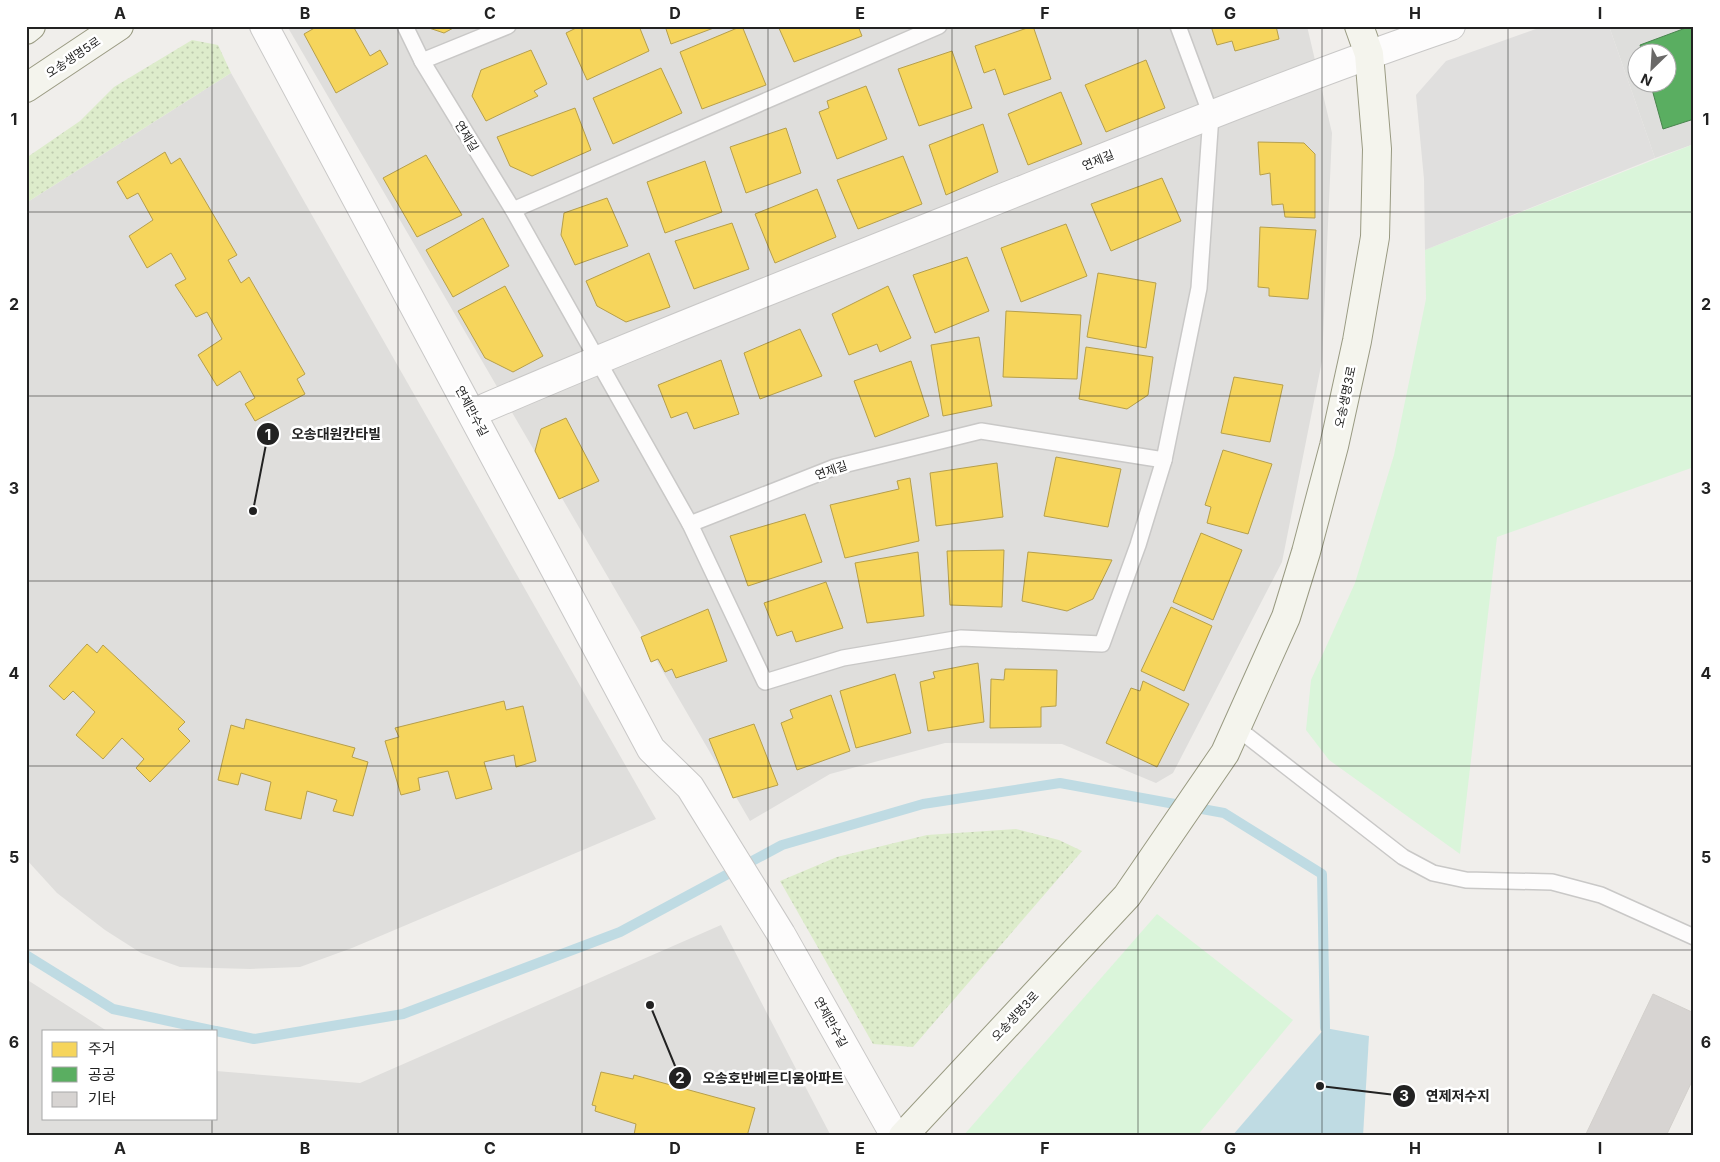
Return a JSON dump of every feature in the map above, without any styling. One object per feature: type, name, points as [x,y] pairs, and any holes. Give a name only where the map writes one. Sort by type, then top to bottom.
[{"type":"street","points":[[26,30],[31,26]]},
{"type":"street","name":"오송생명5로","points":[[26,88],[119,26]]},
{"type":"street","name":"연제만수길","points":[[264,26],[473,413],[651,749],[690,787],[781,934],[895,1136]]},
{"type":"street","name":"오송생명3로","points":[[903,1136],[1127,896],[1225,752],[1286,617],[1306,552],[1334,446],[1357,341],[1375,237],[1377,149],[1369,54],[1359,26]]},
{"type":"street","name":"연제길","points":[[473,413],[596,360],[1211,115],[1369,54],[1451,26]]},
{"type":"lane","name":"연제길","points":[[405,26],[422,61],[512,210],[690,524],[835,467],[981,431],[1164,460]]},
{"type":"lane","points":[[422,61],[508,26]]},
{"type":"lane","points":[[512,210],[939,26]]},
{"type":"lane","points":[[690,524],[765,682],[843,658],[961,638],[1102,644],[1138,545],[1164,460],[1199,288],[1211,115],[1178,26]]},
{"type":"lane","points":[[1237,728],[1403,857],[1433,873],[1466,880],[1555,883],[1601,895],[1694,937]]},
{"type":"shaded area","points":[[287,26],[1307,26],[1332,133],[1322,361],[1282,562],[1173,773],[1156,783],[1062,744],[945,743],[830,774],[750,821]]},
{"type":"shaded area","points":[[1544,26],[1609,26],[1628,81],[1628,92],[1632,92],[1655,158],[1425,250],[1424,179],[1416,95],[1446,61]]},
{"type":"shaded area","points":[[1609,26],[1694,26],[1694,144],[1655,158],[1632,92],[1678,92],[1678,42],[1628,42],[1628,81]]},
{"type":"shaded area","points":[[231,73],[656,819],[352,948],[300,967],[250,969],[180,967],[141,953],[105,930],[57,893],[26,859],[26,203]]},
{"type":"shaded area","points":[[721,925],[831,1136],[26,1136],[26,979],[105,1030],[42,1030],[42,1120],[218,1120],[218,1071],[360,1083]]},
{"type":"green space","points":[[192,40],[218,45],[231,73],[26,203],[26,158],[80,121],[114,87]]},
{"type":"green space","points":[[1694,144],[1694,467],[1497,537],[1460,854],[1329,760],[1306,730],[1311,680],[1355,583],[1394,455],[1426,299],[1425,250]]},
{"type":"green space","points":[[1016,829],[1059,840],[1082,851],[913,1047],[873,1044],[780,881],[837,857],[927,835]]},
{"type":"green space","points":[[1157,914],[1293,1020],[1197,1136],[963,1136]]},
{"type":"water","points":[[1325,1028],[1369,1036],[1363,1136],[1232,1136]]},
{"type":"building: 주거","points":[[318,26],[353,26],[370,56],[380,50],[388,64],[336,93],[304,34]]},
{"type":"building: 주거","points":[[423,26],[457,26],[444,33]]},
{"type":"building: 주거","points":[[580,26],[639,26],[649,51],[587,80],[566,33]]},
{"type":"building: 주거","points":[[665,26],[719,26],[671,44]]},
{"type":"building: 주거","points":[[742,26],[766,85],[702,109],[680,52]]},
{"type":"building: 주거","points":[[778,26],[858,26],[862,36],[794,62]]},
{"type":"building: 주거","points":[[1033,26],[1051,79],[1004,95],[995,69],[984,73],[975,46]]},
{"type":"building: 주거","points":[[1211,26],[1276,26],[1279,39],[1235,51],[1232,41],[1217,45]]},
{"type":"building: 주거","points":[[531,50],[547,84],[534,91],[538,96],[486,121],[472,96],[481,70]]},
{"type":"building: 주거","points":[[952,51],[972,108],[919,126],[898,69]]},
{"type":"building: 주거","points":[[1146,60],[1165,108],[1106,132],[1085,85]]},
{"type":"building: 주거","points":[[661,68],[682,113],[613,144],[593,98]]},
{"type":"building: 주거","points":[[866,86],[887,139],[837,159],[819,112],[829,108],[827,101]]},
{"type":"building: 주거","points":[[1061,92],[1082,144],[1028,165],[1008,114]]},
{"type":"building: 주거","points":[[575,108],[591,150],[532,176],[510,166],[497,137]]},
{"type":"building: 주거","points":[[983,124],[998,172],[946,195],[929,145]]},
{"type":"building: 주거","points":[[786,128],[801,173],[746,193],[730,147]]},
{"type":"building: 주거","points":[[1258,142],[1304,143],[1315,154],[1315,218],[1285,217],[1283,204],[1272,205],[1270,173],[1260,175]]},
{"type":"building: 주거","points":[[165,152],[171,164],[180,158],[237,255],[228,260],[241,283],[249,277],[305,374],[297,379],[305,394],[255,421],[245,404],[255,398],[240,371],[217,386],[198,355],[222,339],[207,312],[196,317],[175,285],[186,279],[171,253],[147,268],[129,236],[153,220],[138,193],[127,199],[117,182]]},
{"type":"building: 주거","points":[[426,155],[462,215],[417,237],[383,178]]},
{"type":"building: 주거","points":[[903,156],[922,204],[858,229],[837,180]]},
{"type":"building: 주거","points":[[705,161],[722,212],[665,233],[647,182]]},
{"type":"building: 주거","points":[[1162,178],[1181,221],[1111,251],[1091,204]]},
{"type":"building: 주거","points":[[817,189],[836,237],[775,263],[755,214]]},
{"type":"building: 주거","points":[[607,198],[628,246],[575,265],[561,235],[564,213]]},
{"type":"building: 주거","points":[[483,218],[509,266],[453,297],[426,250]]},
{"type":"building: 주거","points":[[732,223],[749,269],[694,289],[675,241]]},
{"type":"building: 주거","points":[[1066,224],[1087,276],[1021,302],[1001,248]]},
{"type":"building: 주거","points":[[1260,227],[1316,230],[1308,299],[1269,296],[1269,288],[1258,287]]},
{"type":"building: 주거","points":[[649,253],[670,307],[626,322],[597,306],[586,281]]},
{"type":"building: 주거","points":[[967,257],[989,311],[935,333],[913,275]]},
{"type":"building: 주거","points":[[1098,273],[1156,283],[1146,348],[1087,337]]},
{"type":"building: 주거","points":[[505,286],[543,356],[513,372],[485,358],[458,311]]},
{"type":"building: 주거","points":[[888,286],[911,338],[880,352],[877,344],[849,355],[832,314]]},
{"type":"building: 주거","points":[[1006,311],[1081,315],[1077,379],[1003,377]]},
{"type":"building: 주거","points":[[800,329],[822,376],[760,399],[744,353]]},
{"type":"building: 주거","points":[[979,337],[992,406],[943,416],[931,345]]},
{"type":"building: 주거","points":[[1086,347],[1153,357],[1148,395],[1127,409],[1079,399]]},
{"type":"building: 주거","points":[[721,360],[739,414],[694,429],[687,412],[671,418],[658,385]]},
{"type":"building: 주거","points":[[911,361],[929,416],[875,437],[854,381]]},
{"type":"building: 주거","points":[[1234,377],[1283,385],[1270,442],[1221,433]]},
{"type":"building: 주거","points":[[566,418],[599,481],[559,499],[535,451],[541,429]]},
{"type":"building: 주거","points":[[1223,450],[1272,464],[1248,534],[1207,523],[1211,507],[1205,505]]},
{"type":"building: 주거","points":[[1056,457],[1121,469],[1108,527],[1044,516]]},
{"type":"building: 주거","points":[[997,463],[1003,517],[936,526],[930,473]]},
{"type":"building: 주거","points":[[910,478],[919,541],[845,558],[830,505],[899,489],[897,481]]},
{"type":"building: 주거","points":[[805,514],[822,562],[748,586],[730,536]]},
{"type":"building: 주거","points":[[1201,533],[1242,550],[1213,620],[1173,602]]},
{"type":"building: 주거","points":[[1004,550],[1002,607],[950,605],[947,551]]},
{"type":"building: 주거","points":[[918,552],[924,616],[867,623],[855,563]]},
{"type":"building: 주거","points":[[1028,552],[1112,560],[1093,599],[1067,611],[1022,601]]},
{"type":"building: 주거","points":[[826,582],[843,628],[796,642],[792,631],[777,636],[764,603]]},
{"type":"building: 주거","points":[[1171,607],[1212,626],[1184,691],[1141,671]]},
{"type":"building: 주거","points":[[708,609],[727,661],[676,678],[672,669],[665,672],[658,659],[651,662],[641,637]]},
{"type":"building: 주거","points":[[87,644],[97,653],[103,645],[185,722],[178,729],[190,741],[150,782],[136,768],[144,759],[122,738],[103,759],[76,735],[95,712],[73,691],[64,700],[49,686]]},
{"type":"building: 주거","points":[[978,663],[984,722],[928,731],[920,682],[935,678],[933,672]]},
{"type":"building: 주거","points":[[1005,669],[1057,670],[1056,706],[1041,707],[1041,727],[990,728],[991,679],[1004,680]]},
{"type":"building: 주거","points":[[895,674],[911,733],[856,748],[840,691]]},
{"type":"building: 주거","points":[[1143,681],[1189,704],[1157,767],[1106,743],[1131,688],[1140,691]]},
{"type":"building: 주거","points":[[831,695],[850,751],[797,770],[781,723],[793,718],[790,710]]},
{"type":"building: 주거","points":[[504,701],[506,710],[523,706],[536,761],[516,767],[514,755],[484,762],[492,789],[456,799],[448,771],[418,778],[420,790],[401,795],[385,741],[399,737],[395,728]]},
{"type":"building: 주거","points":[[246,719],[355,748],[352,757],[368,762],[353,816],[333,811],[337,800],[307,791],[301,819],[265,810],[271,782],[241,773],[238,785],[218,780],[231,725],[244,729]]},
{"type":"building: 주거","points":[[754,724],[778,785],[733,798],[709,739]]},
{"type":"building: 주거","points":[[601,1072],[633,1079],[634,1075],[755,1108],[747,1136],[634,1135],[636,1124],[595,1111],[596,1106],[592,1105]]},
{"type":"building: 공공","points":[[1694,26],[1694,119],[1663,129],[1653,92],[1678,92],[1678,42],[1648,42]]},
{"type":"building: 기타","points":[[1653,994],[1694,1013],[1694,1077],[1666,1136],[1585,1136]]},
{"type":"waterway","points":[[218,1031],[254,1039],[403,1014],[620,932],[782,845],[923,804],[1060,783],[1224,813],[1322,874],[1325,1028]]},
{"type":"waterway","points":[[26,955],[113,1009],[210,1030]]},
{"type":"place","name":"오송대원칸타빌","points":[[253,511]]},
{"type":"place","name":"오송호반베르디움아파트","points":[[650,1005]]},
{"type":"place","name":"연제저수지","points":[[1320,1086]]}]
